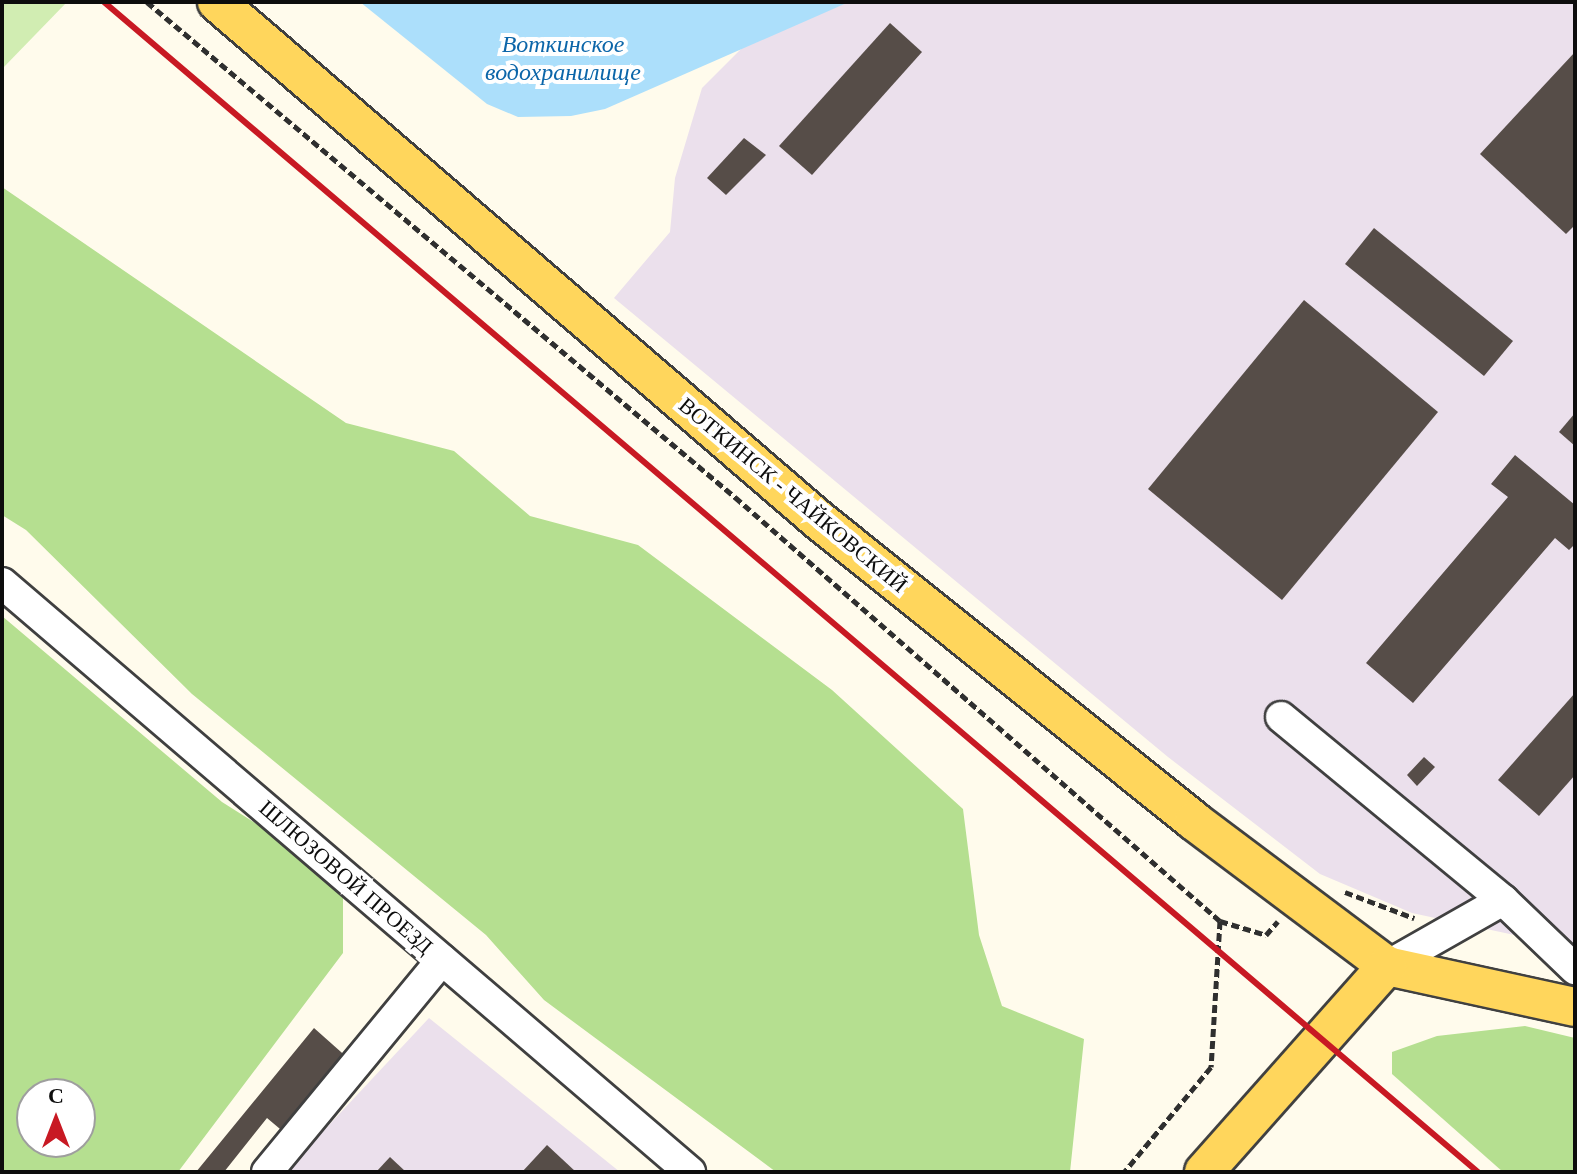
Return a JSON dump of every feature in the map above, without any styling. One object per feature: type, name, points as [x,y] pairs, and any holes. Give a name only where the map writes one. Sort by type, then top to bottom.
[{"type":"main road","name":"ВОТКИНСК - ЧАЙКОВСКИЙ","points":[[217,2],[821,522],[1297,899],[1387,966]]},
{"type":"main road","points":[[1204,1172],[1387,966],[1575,1007]]},
{"type":"street","name":"ШЛЮЗОВОЙ ПРОЕЗД","points":[[2,583],[690,1172]]},
{"type":"street","points":[[1281,717],[1503,900],[1575,969]]},
{"type":"street","points":[[1387,966],[1503,900]]},
{"type":"street","points":[[267,1172],[442,960]]},
{"type":"path","points":[[147,2],[735,497],[1220,921],[1266,935],[1316,880],[1408,917],[1455,927]]},
{"type":"path","points":[[1124,1172],[1211,1067],[1220,921]]},
{"type":"shaded area","points":[[849,2],[1575,2],[1575,948],[1412,913],[1320,874],[1168,757],[614,298],[670,232],[675,178],[702,88],[747,43]]},
{"type":"shaded area","points":[[429,1018],[620,1172],[285,1172]]},
{"type":"green space","points":[[2,2],[67,2],[2,69]]},
{"type":"green space","points":[[2,187],[346,423],[454,451],[530,516],[638,545],[832,690],[963,809],[979,935],[1002,1006],[1084,1039],[1070,1172],[776,1172],[544,1000],[486,935],[192,694],[26,530],[2,515]]},
{"type":"green space","points":[[2,616],[222,802],[276,836],[343,897],[343,953],[178,1172],[2,1172]]},
{"type":"green space","points":[[1525,1026],[1575,1038],[1575,1172],[1503,1172],[1392,1074],[1392,1052],[1437,1036]]},
{"type":"water","name":"Воткинское водохранилище","points":[[360,2],[849,2],[605,109],[571,116],[518,117],[487,104]]},
{"type":"building","points":[[890,23],[922,52],[812,175],[779,146]]},
{"type":"building","points":[[1575,52],[1575,225],[1566,234],[1480,154]]},
{"type":"building","points":[[744,138],[766,155],[726,195],[707,178]]},
{"type":"building","points":[[1374,228],[1513,341],[1484,376],[1345,264]]},
{"type":"building","points":[[1304,300],[1438,412],[1282,600],[1148,489]]},
{"type":"building","points":[[1575,413],[1575,446],[1559,432]]},
{"type":"building","points":[[1515,455],[1575,505],[1575,544],[1569,550],[1555,538],[1413,703],[1366,663],[1508,497],[1491,484]]},
{"type":"building","points":[[1575,693],[1575,775],[1539,816],[1498,780]]},
{"type":"building","points":[[1424,757],[1435,767],[1417,786],[1407,775]]},
{"type":"building","points":[[314,1028],[350,1060],[286,1134],[267,1118],[224,1172],[196,1172]]},
{"type":"building","points":[[547,1145],[576,1172],[522,1172]]},
{"type":"building","points":[[390,1157],[406,1172],[376,1172]]},
{"type":"railway","points":[[104,2],[1478,1172]]}]
